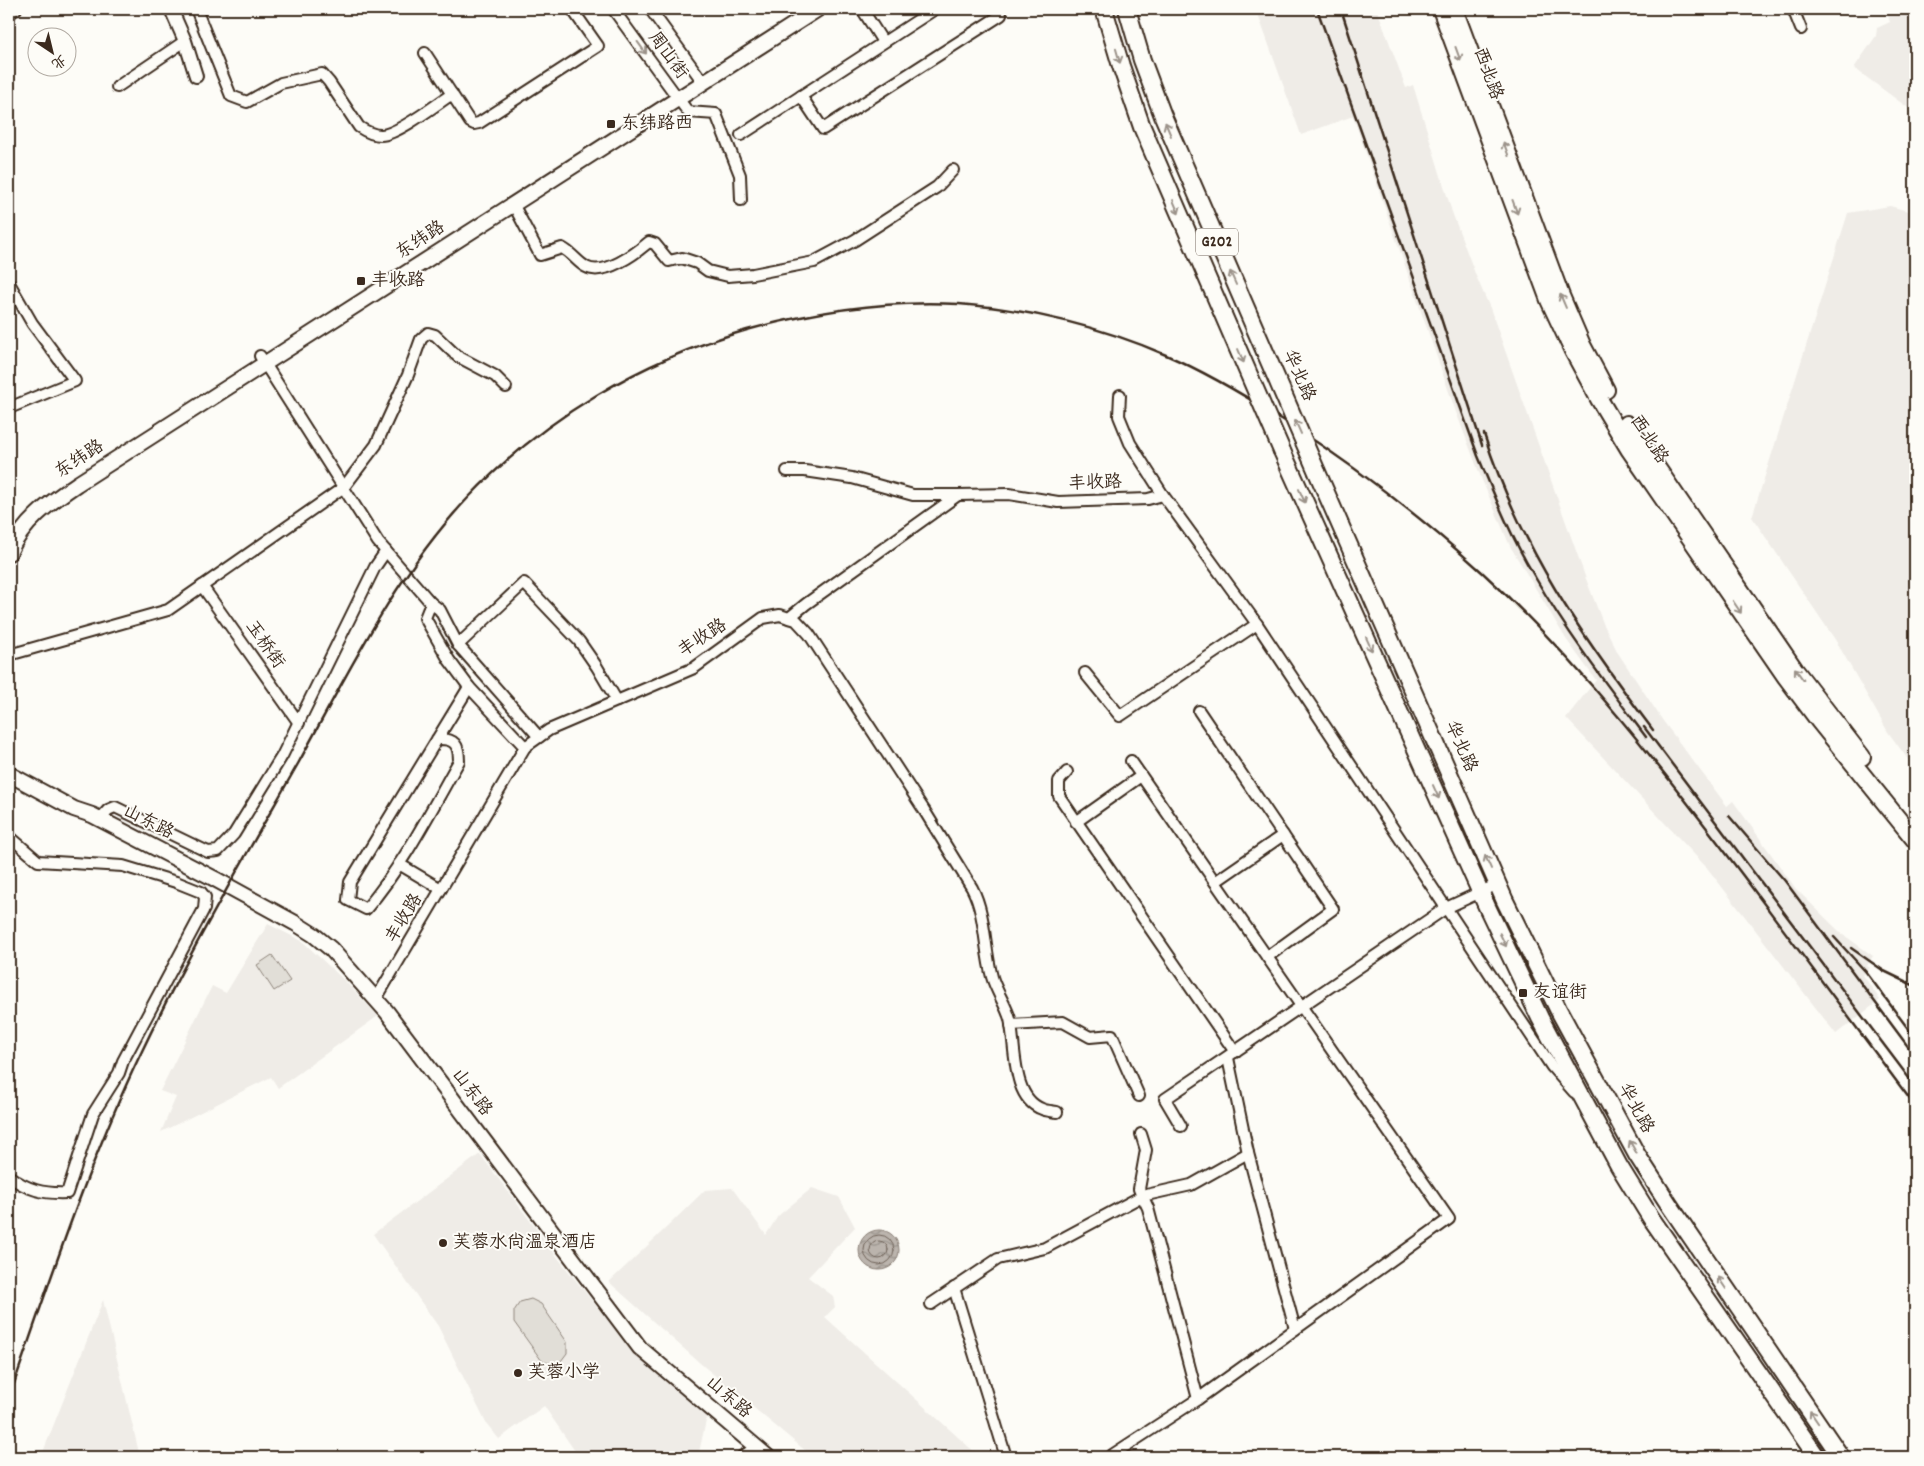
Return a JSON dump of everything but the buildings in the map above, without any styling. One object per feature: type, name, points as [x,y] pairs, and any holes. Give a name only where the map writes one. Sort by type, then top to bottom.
[{"type":"main road","name":"东纬路","points":[[701,79],[802,9]]},
{"type":"main road","name":"东纬路","points":[[9,553],[28,522],[56,498],[263,360],[675,95],[818,9]]},
{"type":"main road","name":"G202","points":[[1104,9],[1142,127],[1282,451],[1480,892],[1540,1018],[1619,1166],[1651,1218],[1817,1457]]},
{"type":"main road","name":"华北路","points":[[1127,9],[1142,60],[1163,116],[1498,884],[1558,1010],[1638,1155],[1670,1206],[1841,1457]]},
{"type":"main road","name":"西北路","points":[[1441,9],[1550,300],[1573,351],[1599,399],[1629,449],[1786,678],[1819,722],[1915,840]]},
{"type":"main road","name":"西北路","points":[[1454,9],[1561,296],[1582,345],[1608,393],[1638,442],[1795,670],[1827,714],[1915,823]]},
{"type":"main road","name":"东纬路","points":[[9,535],[23,515],[52,491],[513,204],[675,95]]},
{"type":"main road","name":"山东路","points":[[9,764],[78,802],[96,817]]},
{"type":"main road","name":"山东路","points":[[9,774],[74,809],[96,817],[215,879],[314,934],[345,962],[376,999],[640,1348],[768,1457]]},
{"type":"street","points":[[9,14],[16,9]]},
{"type":"street","points":[[171,9],[185,41],[196,76]]},
{"type":"street","points":[[196,9],[231,96],[247,102],[281,83],[322,74],[359,127],[367,132],[380,135],[393,132],[452,94]]},
{"type":"street","points":[[425,53],[470,122],[474,124],[479,123],[598,46],[572,9]]},
{"type":"street","name":"周山街","points":[[613,9],[688,112],[716,114],[740,175],[740,200]]},
{"type":"street","name":"周山街","points":[[650,9],[701,79]]},
{"type":"street","points":[[862,9],[883,42]]},
{"type":"street","points":[[741,135],[935,9]]},
{"type":"street","points":[[801,96],[823,129],[1001,15],[997,9]]},
{"type":"street","points":[[1793,9],[1801,29]]},
{"type":"street","points":[[117,87],[185,41]]},
{"type":"street","points":[[513,204],[540,255],[562,248],[570,252],[587,268],[599,268],[616,264],[629,258],[649,242],[655,244],[670,262],[682,258],[697,263],[708,271],[728,276],[754,274],[814,262],[856,240],[937,187],[953,170]]},
{"type":"street","points":[[9,283],[32,323],[75,381],[9,408]]},
{"type":"street","points":[[9,651],[16,653],[168,610],[344,487],[376,445],[408,375],[421,339],[428,333],[434,335],[457,356],[495,376],[506,387]]},
{"type":"street","points":[[263,360],[378,542],[430,603],[440,610],[458,645],[539,737]]},
{"type":"street","points":[[1120,395],[1120,416],[1130,443],[1163,495],[1257,624],[1552,1067],[1588,1108]]},
{"type":"street","name":"丰收路","points":[[786,471],[805,471],[852,478],[913,495],[1009,494],[1058,502],[1148,499],[1163,495]]},
{"type":"street","points":[[789,618],[958,496]]},
{"type":"street","points":[[96,817],[115,807],[208,852],[218,851],[234,834],[282,756],[375,567],[386,551]]},
{"type":"street","points":[[458,645],[524,583],[579,641],[617,701]]},
{"type":"street","name":"玉桥街","points":[[202,586],[299,723]]},
{"type":"street","points":[[430,603],[425,618],[449,660],[469,687],[525,747]]},
{"type":"street","name":"丰收路","points":[[376,999],[525,747],[549,730],[694,668],[763,618],[780,615],[789,618]]},
{"type":"street","points":[[789,618],[796,620],[809,634],[924,810],[972,888],[979,901],[992,978],[1010,1019],[1017,1074],[1025,1094],[1033,1104],[1041,1109],[1057,1112]]},
{"type":"street","points":[[1085,673],[1120,716],[1257,624]]},
{"type":"street","points":[[437,739],[446,739],[455,744],[459,749],[459,761],[399,864],[366,909],[348,900],[350,882],[437,739],[469,687]]},
{"type":"street","points":[[1199,711],[1332,909],[1268,956]]},
{"type":"street","points":[[1109,1457],[1198,1399],[1449,1220],[1268,956],[1130,761]]},
{"type":"street","points":[[1067,772],[1060,782],[1059,796],[1232,1055],[1248,1153],[1295,1329]]},
{"type":"street","points":[[1076,822],[1141,776]]},
{"type":"street","points":[[1215,882],[1283,835]]},
{"type":"street","points":[[9,836],[38,862],[123,866],[176,882],[201,892],[206,898],[204,909],[123,1061],[119,1073],[93,1114],[67,1192],[51,1193],[32,1190],[9,1176]]},
{"type":"street","points":[[399,864],[441,889]]},
{"type":"street","points":[[1181,1126],[1165,1099],[1446,908],[1498,884]]},
{"type":"street","points":[[1011,1025],[1063,1022],[1090,1037],[1112,1035],[1139,1096]]},
{"type":"street","points":[[1141,1134],[1146,1150],[1139,1189],[1148,1208],[1198,1399]]},
{"type":"street","points":[[931,1304],[998,1259],[1045,1248],[1142,1196],[1190,1185],[1248,1153]]},
{"type":"street","points":[[954,1288],[1006,1457]]},
{"type":"street","points":[[743,1457],[757,1448]]},
{"type":"shaded area","points":[[1256,9],[1377,9],[1406,88],[1413,85],[1452,212],[1490,308],[1586,579],[1603,623],[1618,653],[1663,721],[1727,806],[1733,801],[1796,889],[1841,933],[1873,956],[1867,966],[1870,968],[1863,975],[1880,1000],[1836,1034],[1708,869],[1566,718],[1596,680],[1566,639],[1510,546],[1456,412],[1353,116],[1301,135]]},
{"type":"shaded area","points":[[1886,9],[1915,9],[1915,113],[1854,68],[1876,36],[1877,28],[1890,22]]},
{"type":"shaded area","points":[[1890,206],[1915,213],[1915,769],[1888,732],[1836,641],[1752,517],[1848,213]]},
{"type":"shaded area","points":[[268,924],[302,941],[344,980],[378,1016],[278,1088],[271,1077],[161,1132],[176,1097],[160,1091],[212,986],[226,993]]},
{"type":"shaded area","points":[[272,955],[290,981],[274,991],[257,965]]},
{"type":"shaded area","points":[[480,1154],[558,1258],[621,1337],[707,1416],[698,1457],[579,1457],[544,1406],[499,1439],[486,1423],[438,1326],[373,1234]]},
{"type":"shaded area","points":[[732,1188],[766,1235],[778,1216],[812,1188],[839,1197],[855,1227],[808,1277],[833,1296],[835,1307],[825,1317],[980,1457],[813,1457],[701,1364],[609,1282],[705,1190]]},
{"type":"shaded area","points":[[531,1299],[541,1304],[567,1342],[567,1353],[561,1361],[552,1364],[542,1361],[514,1322],[514,1311],[520,1302]]},
{"type":"shaded area","points":[[103,1300],[140,1457],[41,1457]]},
{"type":"water","points":[[875,1230],[883,1230],[890,1233],[896,1239],[899,1250],[896,1261],[890,1267],[883,1270],[875,1270],[868,1267],[862,1261],[859,1254],[859,1246],[862,1239],[868,1233]]},
{"type":"railway","points":[[1317,9],[1478,456],[1504,518],[1547,598],[1646,737]]},
{"type":"railway","points":[[1341,9],[1482,445]]},
{"type":"railway","points":[[9,1398],[87,1179],[122,1093],[160,1014],[198,941],[375,624],[418,559],[442,527],[497,469],[529,442],[596,395],[632,375],[708,343],[773,323],[825,312],[879,305],[959,304],[1012,310],[1091,328],[1142,345],[1182,362],[1214,379],[1291,425],[1366,477],[1414,514],[1483,573],[1588,681],[1683,797],[1915,1106]]},
{"type":"railway","points":[[1484,434],[1516,515],[1555,590],[1601,660],[1653,730]]},
{"type":"railway","points":[[1644,727],[1915,1086]]},
{"type":"railway","points":[[1729,816],[1785,881],[1915,1056]]},
{"type":"railway","points":[[1834,937],[1866,972],[1915,1038]]},
{"type":"railway","points":[[1851,948],[1884,971],[1915,986]]},
{"type":"place","name":"东纬路西","points":[[611,124]]},
{"type":"place","name":"丰收路","points":[[361,281]]},
{"type":"place","name":"友谊街","points":[[1523,993]]},
{"type":"place","name":"芙蓉水尚温泉酒店","points":[[443,1243]]},
{"type":"place","name":"芙蓉小学","points":[[518,1373]]}]
